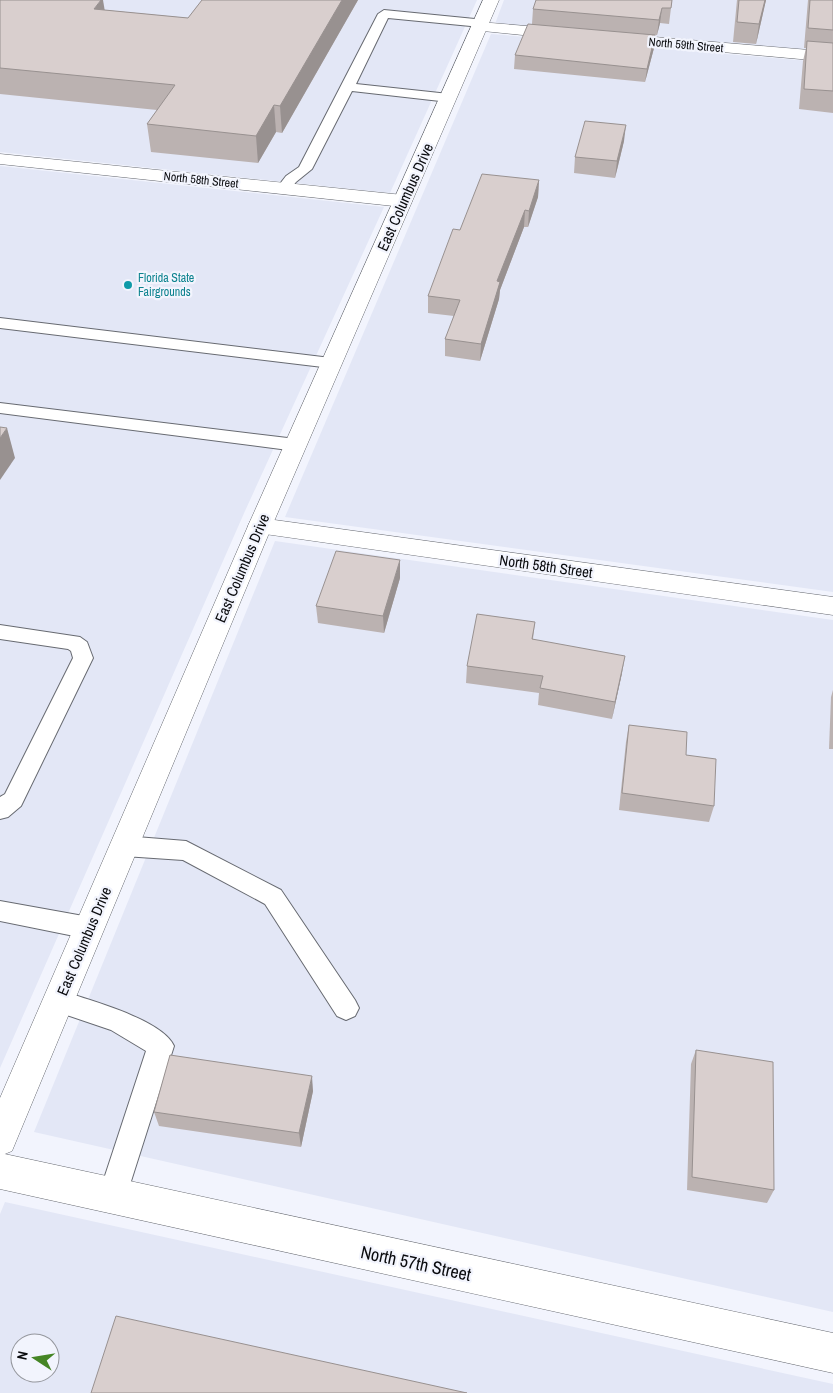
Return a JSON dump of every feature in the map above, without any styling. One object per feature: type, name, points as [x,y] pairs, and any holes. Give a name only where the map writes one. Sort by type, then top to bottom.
[{"type":"street","name":"East Columbus Drive","points":[[0,1139],[260,526],[490,0]]},
{"type":"street","points":[[480,25],[578,36]]},
{"type":"street","name":"North 59th Street","points":[[607,38],[833,57]]},
{"type":"street","name":"North 58th Street","points":[[0,159],[403,201]]},
{"type":"street","name":"North 58th Street","points":[[260,526],[833,606]]},
{"type":"street","name":"North 57th Street","points":[[0,1171],[833,1353]]},
{"type":"lane","points":[[283,189],[291,179],[305,169],[384,14],[480,25]]},
{"type":"lane","points":[[348,86],[448,98]]},
{"type":"lane","points":[[0,323],[331,363]]},
{"type":"lane","points":[[0,408],[296,445]]},
{"type":"lane","points":[[0,632],[73,642],[80,648],[83,658],[13,800],[0,810]]},
{"type":"lane","points":[[124,846],[186,852],[273,897],[346,1008]]},
{"type":"lane","points":[[0,911],[89,928]]},
{"type":"lane","points":[[58,1001],[119,1021],[161,1046],[112,1197]]},
{"type":"shaded area","points":[[0,0],[477,0],[390,193],[0,152]]},
{"type":"shaded area","points":[[504,0],[833,0],[833,52],[495,24]]},
{"type":"shaded area","points":[[491,34],[833,63],[833,592],[285,517]]},
{"type":"shaded area","points":[[0,166],[384,207],[245,511],[0,1068]]},
{"type":"shaded area","points":[[275,541],[833,620],[833,1312],[34,1132]]},
{"type":"shaded area","points":[[5,1202],[833,1384],[833,1393],[0,1393],[0,1214]]},
{"type":"building","points":[[0,0],[101,0],[94,9],[188,18],[202,0],[342,0],[280,106],[274,105],[256,136],[147,124],[175,85],[0,68]]},
{"type":"building","points":[[536,0],[672,0],[671,8],[662,8],[659,20],[533,9]]},
{"type":"building","points":[[739,0],[765,0],[759,24],[737,22]]},
{"type":"building","points":[[810,0],[833,0],[833,30],[808,28]]},
{"type":"building","points":[[528,24],[655,35],[647,69],[515,55]]},
{"type":"building","points":[[807,41],[833,43],[833,91],[804,89]]},
{"type":"building","points":[[585,121],[626,125],[617,161],[575,157]]},
{"type":"building","points":[[482,174],[539,180],[529,211],[525,210],[497,281],[500,282],[481,344],[445,339],[460,300],[428,296],[453,229],[460,230]]},
{"type":"building","points":[[0,427],[7,428],[0,438]]},
{"type":"building","points":[[336,551],[400,560],[383,616],[316,606]]},
{"type":"building","points":[[477,614],[535,622],[532,639],[625,656],[615,702],[540,688],[543,676],[467,666]]},
{"type":"building","points":[[629,725],[687,732],[686,755],[716,759],[714,806],[622,793]]},
{"type":"building","points":[[696,1050],[773,1062],[774,1190],[692,1177]]},
{"type":"building","points":[[170,1055],[312,1076],[299,1133],[154,1112]]},
{"type":"building","points":[[116,1316],[467,1393],[91,1393]]},
{"type":"place","name":"Florida State Fairgrounds","points":[[128,285]]}]
